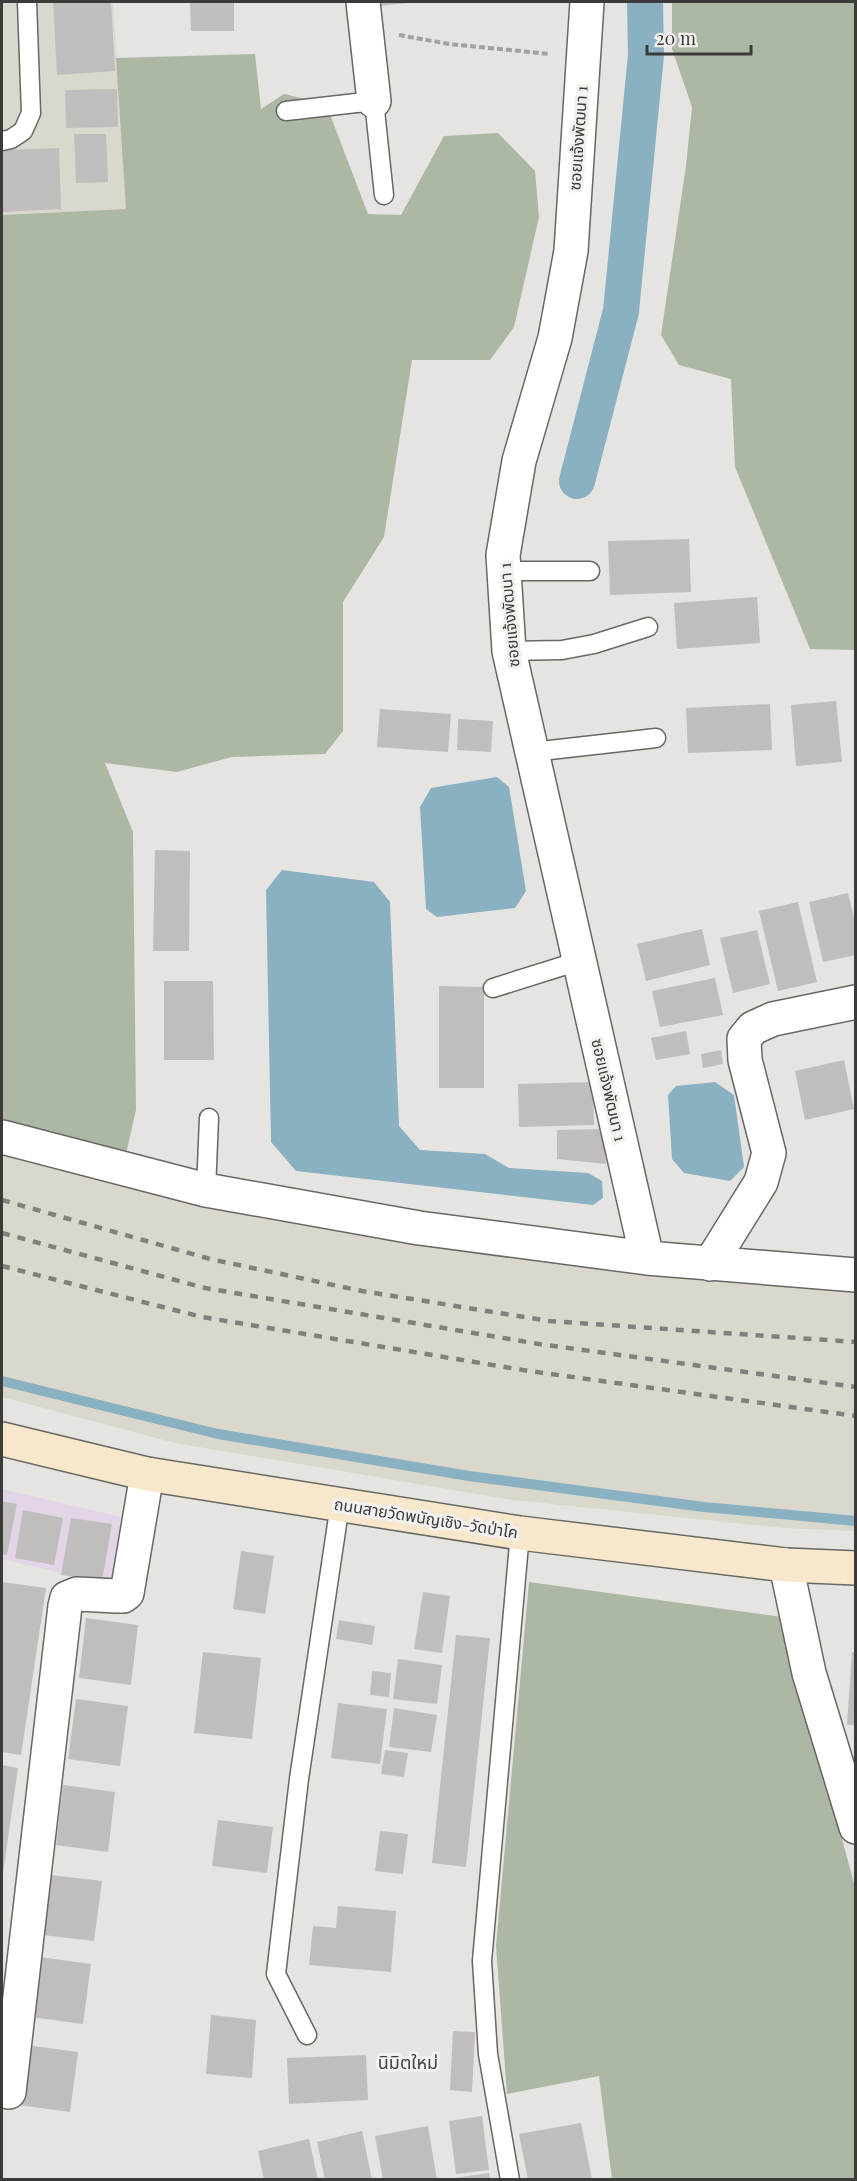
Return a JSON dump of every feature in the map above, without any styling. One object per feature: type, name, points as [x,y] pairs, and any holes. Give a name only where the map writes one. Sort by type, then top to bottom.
[{"type":"main road","name":"ถนนสายวัดพนัญเชิง-วัดป่าโค","points":[[2,1439],[147,1474],[520,1533],[786,1565],[855,1568]]},
{"type":"street","name":"ซอยแจ้งพัฒนา 1","points":[[587,2],[571,251],[555,338],[519,461],[503,555],[509,651],[647,1258]]},
{"type":"street","points":[[365,15],[374,101]]},
{"type":"street","points":[[710,1264],[761,1182],[769,1153],[745,1060],[744,1039],[753,1028],[773,1019],[855,1002]]},
{"type":"street","points":[[2,1137],[206,1190],[419,1227],[647,1258],[855,1275]]},
{"type":"street","points":[[9,2092],[65,1606],[67,1598],[77,1594],[123,1596],[128,1593],[147,1474]]},
{"type":"street","points":[[786,1565],[809,1673],[855,1827]]},
{"type":"lane","points":[[2,141],[11,139],[23,131],[31,113],[27,2]]},
{"type":"lane","points":[[286,111],[374,101],[384,195]]},
{"type":"lane","points":[[504,570],[590,571]]},
{"type":"lane","points":[[509,651],[562,650],[594,644],[648,627]]},
{"type":"lane","points":[[532,752],[656,738]]},
{"type":"lane","points":[[493,988],[579,961]]},
{"type":"lane","points":[[206,1190],[209,1118]]},
{"type":"lane","points":[[308,2035],[276,1974],[299,1779],[340,1504]]},
{"type":"lane","points":[[510,2180],[488,2054],[482,1962],[520,1533]]},
{"type":"path","points":[[365,15],[449,44],[584,57]]},
{"type":"shaded area","points":[[2,2],[113,2],[126,209],[2,215]]},
{"type":"shaded area","points":[[2,1149],[855,1287],[855,1531],[783,1528],[513,1500],[175,1443],[2,1397]]},
{"type":"shaded area","points":[[2,1489],[121,1517],[111,1585],[2,1559]]},
{"type":"green space","points":[[672,2],[855,2],[855,650],[810,649],[735,467],[731,379],[679,365],[661,335],[686,166],[692,107],[672,49]]},
{"type":"green space","points":[[255,54],[261,109],[284,94],[326,104],[368,214],[401,215],[444,136],[498,133],[535,171],[539,217],[514,327],[490,360],[412,360],[384,537],[343,602],[343,731],[325,754],[232,757],[177,772],[105,763],[133,832],[136,1110],[126,1154],[2,1121],[2,215],[126,209],[116,58]]},
{"type":"green space","points":[[529,1582],[782,1617],[855,1887],[855,2179],[612,2179],[599,2076],[507,2094],[496,1946]]},
{"type":"water","points":[[497,777],[509,787],[526,891],[515,908],[437,917],[426,909],[420,807],[431,788]]},
{"type":"water","points":[[282,870],[374,882],[390,902],[399,1126],[420,1150],[485,1154],[509,1168],[588,1173],[602,1181],[603,1198],[593,1205],[296,1171],[271,1142],[266,890]]},
{"type":"water","points":[[715,1082],[734,1095],[744,1167],[730,1181],[684,1173],[672,1159],[668,1095],[676,1086]]},
{"type":"building","points":[[53,2],[111,2],[115,71],[57,75]]},
{"type":"building","points":[[190,2],[234,2],[234,31],[191,31]]},
{"type":"building","points":[[378,2],[409,2],[409,3],[378,6]]},
{"type":"building","points":[[117,89],[118,127],[66,128],[65,90]]},
{"type":"building","points":[[74,134],[106,134],[108,182],[76,183]]},
{"type":"building","points":[[59,148],[61,209],[2,212],[2,150]]},
{"type":"building","points":[[689,539],[691,592],[610,595],[608,541]]},
{"type":"building","points":[[757,597],[760,643],[677,649],[674,603]]},
{"type":"building","points":[[836,701],[842,762],[796,766],[791,705]]},
{"type":"building","points":[[770,704],[772,750],[688,753],[686,708]]},
{"type":"building","points":[[380,709],[451,714],[448,752],[377,747]]},
{"type":"building","points":[[458,719],[493,721],[491,752],[457,750]]},
{"type":"building","points":[[155,850],[190,851],[189,951],[153,951]]},
{"type":"building","points":[[848,893],[856,926],[856,955],[823,962],[809,902]]},
{"type":"building","points":[[798,902],[817,982],[778,991],[759,911]]},
{"type":"building","points":[[702,929],[710,965],[646,981],[637,944]]},
{"type":"building","points":[[757,930],[770,984],[733,993],[720,938]]},
{"type":"building","points":[[715,978],[723,1015],[660,1027],[652,991]]},
{"type":"building","points":[[164,981],[213,981],[214,1060],[164,1060]]},
{"type":"building","points":[[439,986],[484,987],[484,1088],[439,1088]]},
{"type":"building","points":[[686,1031],[690,1054],[656,1060],[651,1038]]},
{"type":"building","points":[[721,1050],[723,1064],[703,1068],[701,1054]]},
{"type":"building","points":[[844,1060],[854,1109],[805,1120],[795,1071]]},
{"type":"building","points":[[593,1082],[594,1125],[519,1127],[518,1084]]},
{"type":"building","points":[[602,1129],[606,1164],[557,1159],[557,1130]]},
{"type":"building","points":[[2,1501],[17,1504],[7,1555],[2,1554]]},
{"type":"building","points":[[23,1510],[63,1518],[54,1565],[15,1558]]},
{"type":"building","points":[[71,1518],[112,1524],[102,1581],[61,1575]]},
{"type":"building","points":[[241,1551],[274,1556],[265,1614],[233,1609]]},
{"type":"building","points":[[2,1582],[46,1588],[21,1755],[2,1752]]},
{"type":"building","points":[[423,1592],[450,1596],[442,1653],[414,1649]]},
{"type":"building","points":[[86,1618],[138,1625],[131,1685],[79,1678]]},
{"type":"building","points":[[339,1620],[375,1626],[372,1645],[336,1639]]},
{"type":"building","points":[[456,1635],[490,1638],[466,1867],[432,1863]]},
{"type":"building","points":[[203,1652],[261,1658],[252,1739],[194,1733]]},
{"type":"building","points":[[852,1652],[856,1653],[856,1725],[847,1725]]},
{"type":"building","points":[[398,1659],[442,1665],[437,1704],[393,1699]]},
{"type":"building","points":[[372,1671],[391,1673],[389,1697],[370,1695]]},
{"type":"building","points":[[76,1699],[128,1706],[120,1766],[68,1759]]},
{"type":"building","points":[[338,1703],[387,1709],[380,1764],[331,1758]]},
{"type":"building","points":[[394,1708],[437,1715],[431,1752],[389,1747]]},
{"type":"building","points":[[385,1750],[408,1753],[404,1777],[381,1774]]},
{"type":"building","points":[[2,1765],[18,1768],[3,1873],[2,1873]]},
{"type":"building","points":[[63,1785],[115,1792],[108,1852],[56,1845]]},
{"type":"building","points":[[218,1820],[273,1827],[267,1873],[212,1866]]},
{"type":"building","points":[[380,1831],[408,1834],[403,1874],[375,1871]]},
{"type":"building","points":[[50,1875],[102,1881],[94,1941],[43,1935]]},
{"type":"building","points":[[338,1906],[396,1911],[391,1972],[309,1965],[313,1926],[336,1928]]},
{"type":"building","points":[[39,1957],[91,1964],[83,2024],[31,2017]]},
{"type":"building","points":[[211,2015],[256,2020],[252,2078],[206,2074]]},
{"type":"building","points":[[453,2031],[475,2032],[472,2092],[450,2090]]},
{"type":"building","points":[[26,2045],[78,2052],[70,2112],[19,2105]]},
{"type":"building","points":[[366,2055],[368,2100],[289,2104],[287,2058]]},
{"type":"building","points":[[482,2116],[489,2170],[456,2174],[449,2121]]},
{"type":"building","points":[[581,2123],[592,2180],[528,2180],[519,2134]]},
{"type":"building","points":[[428,2126],[437,2180],[383,2180],[375,2136]]},
{"type":"building","points":[[362,2131],[372,2180],[325,2180],[317,2142]]},
{"type":"building","points":[[309,2139],[318,2180],[264,2180],[258,2151]]},
{"type":"building","points":[[489,2173],[490,2180],[455,2180],[455,2178]]},
{"type":"waterway","points":[[577,481],[621,311],[646,55],[645,2]]},
{"type":"waterway","points":[[2,1381],[218,1434],[469,1476],[704,1507],[856,1521]]},
{"type":"railway","points":[[2,1200],[210,1259],[362,1291],[549,1321],[856,1342]]},
{"type":"railway","points":[[2,1233],[205,1288],[539,1344],[856,1387]]},
{"type":"railway","points":[[2,1266],[202,1317],[529,1371],[856,1416]]},
{"type":"district","name":"นิมิตใหม่","points":[[408,2063]]}]
